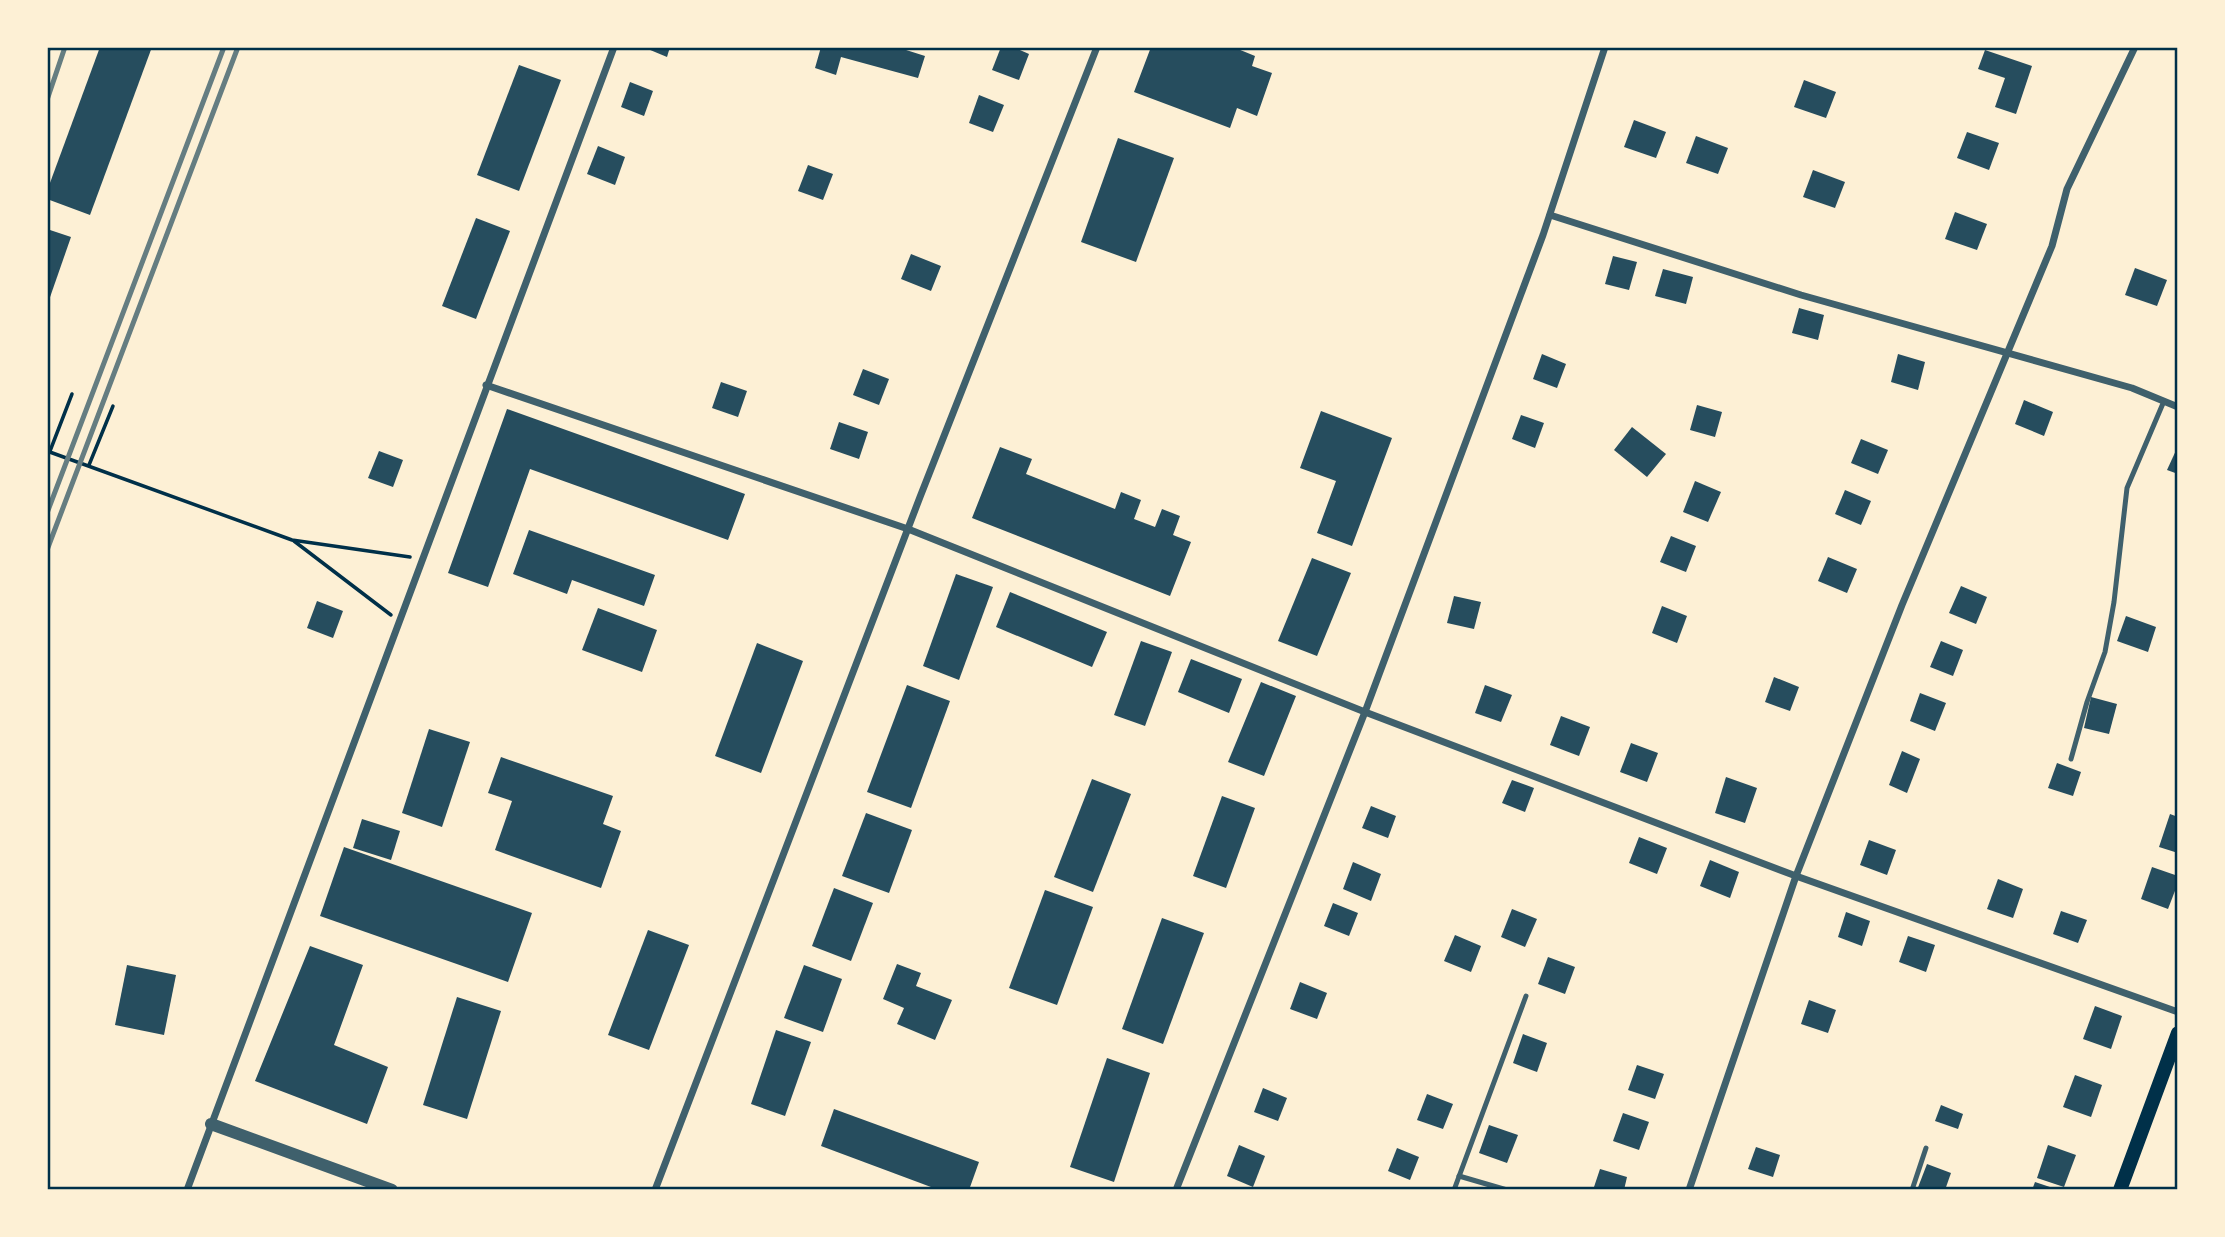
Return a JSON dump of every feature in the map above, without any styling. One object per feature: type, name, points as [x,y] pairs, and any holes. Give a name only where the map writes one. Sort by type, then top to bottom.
[{"type":"main road","points":[[2120,1190],[2178,1033]]},
{"type":"street","points":[[187,1190],[614,47]]},
{"type":"street","points":[[656,1190],[908,530],[1097,47]]},
{"type":"street","points":[[1176,1190],[1365,712],[1550,215],[1605,47]]},
{"type":"street","points":[[1689,1190],[1796,876],[1902,606],[2052,246],[2067,189],[2135,47]]},
{"type":"street","points":[[1550,215],[1801,295],[2132,388],[2178,407]]},
{"type":"street","points":[[486,386],[908,530],[1365,712],[1796,876],[2178,1012]]},
{"type":"street","points":[[211,1124],[392,1190]]},
{"type":"lane","points":[[2071,759],[2105,652],[2114,602],[2127,488],[2164,401]]},
{"type":"lane","points":[[1454,1190],[1526,996]]},
{"type":"lane","points":[[1912,1190],[1926,1148]]},
{"type":"lane","points":[[1459,1176],[1507,1190]]},
{"type":"path","points":[[72,394],[49,451],[292,540],[422,559]]},
{"type":"path","points":[[89,466],[113,406]]},
{"type":"path","points":[[292,540],[399,621]]},
{"type":"building","points":[[100,47],[152,47],[90,215],[47,199],[47,191]]},
{"type":"building","points":[[643,47],[670,47],[667,57]]},
{"type":"building","points":[[821,47],[904,47],[903,49],[925,56],[918,78],[841,57],[836,75],[815,68]]},
{"type":"building","points":[[1001,47],[1013,47],[1029,54],[1019,80],[992,70]]},
{"type":"building","points":[[1151,47],[1233,47],[1255,56],[1252,66],[1272,73],[1257,116],[1237,108],[1230,128],[1134,92]]},
{"type":"building","points":[[1985,50],[2032,66],[2016,114],[1995,107],[2005,78],[1978,69]]},
{"type":"building","points":[[519,65],[561,80],[519,191],[477,175]]},
{"type":"building","points":[[1804,80],[1836,92],[1826,118],[1794,107]]},
{"type":"building","points":[[630,82],[653,91],[644,116],[621,107]]},
{"type":"building","points":[[979,95],[1004,105],[993,132],[969,123]]},
{"type":"building","points":[[1634,120],[1666,132],[1656,158],[1624,147]]},
{"type":"building","points":[[1967,132],[1999,143],[1989,170],[1957,158]]},
{"type":"building","points":[[1696,136],[1728,148],[1718,174],[1686,163]]},
{"type":"building","points":[[1118,138],[1174,158],[1136,262],[1081,242]]},
{"type":"building","points":[[598,146],[625,157],[615,185],[587,174]]},
{"type":"building","points":[[808,165],[833,174],[823,200],[798,191]]},
{"type":"building","points":[[1813,170],[1845,182],[1835,208],[1803,197]]},
{"type":"building","points":[[1955,212],[1987,224],[1977,250],[1945,239]]},
{"type":"building","points":[[476,218],[510,231],[476,319],[442,306]]},
{"type":"building","points":[[47,229],[71,237],[48,303],[47,303]]},
{"type":"building","points":[[911,254],[941,266],[931,291],[901,279]]},
{"type":"building","points":[[1613,256],[1637,262],[1629,290],[1605,284]]},
{"type":"building","points":[[2135,268],[2167,280],[2157,306],[2125,295]]},
{"type":"building","points":[[1663,269],[1693,277],[1686,304],[1655,296]]},
{"type":"building","points":[[1799,308],[1824,315],[1818,340],[1792,333]]},
{"type":"building","points":[[1542,354],[1566,364],[1557,388],[1533,379]]},
{"type":"building","points":[[1898,354],[1925,362],[1918,390],[1891,382]]},
{"type":"building","points":[[863,369],[889,379],[879,405],[853,395]]},
{"type":"building","points":[[721,382],[747,391],[738,417],[712,408]]},
{"type":"building","points":[[2024,400],[2053,412],[2044,436],[2015,424]]},
{"type":"building","points":[[1697,405],[1722,412],[1715,437],[1690,430]]},
{"type":"building","points":[[507,409],[745,494],[728,540],[530,469],[488,587],[448,573]]},
{"type":"building","points":[[1321,411],[1392,438],[1352,546],[1317,533],[1336,481],[1300,468]]},
{"type":"building","points":[[1521,415],[1544,423],[1535,448],[1512,439]]},
{"type":"building","points":[[839,422],[868,432],[859,459],[830,449]]},
{"type":"building","points":[[1632,427],[1666,454],[1647,477],[1614,450]]},
{"type":"building","points":[[1861,439],[1888,450],[1878,474],[1851,463]]},
{"type":"building","points":[[2178,446],[2178,474],[2167,470]]},
{"type":"building","points":[[1000,447],[1032,459],[1026,474],[1115,509],[1121,492],[1141,500],[1134,519],[1155,527],[1162,509],[1180,516],[1173,535],[1191,542],[1170,596],[972,518]]},
{"type":"building","points":[[379,451],[403,460],[393,487],[368,478]]},
{"type":"building","points":[[1695,481],[1721,492],[1708,522],[1683,512]]},
{"type":"building","points":[[1845,490],[1871,501],[1861,525],[1835,514]]},
{"type":"building","points":[[529,530],[655,575],[644,606],[572,580],[567,594],[513,574]]},
{"type":"building","points":[[1671,536],[1696,546],[1686,572],[1660,562]]},
{"type":"building","points":[[1828,557],[1857,569],[1847,593],[1818,581]]},
{"type":"building","points":[[1312,558],[1351,573],[1317,656],[1278,641]]},
{"type":"building","points":[[956,574],[993,587],[959,680],[923,666]]},
{"type":"building","points":[[1961,586],[1987,597],[1976,624],[1949,613]]},
{"type":"building","points":[[1010,592],[1107,632],[1092,667],[996,627]]},
{"type":"building","points":[[1454,596],[1481,602],[1474,629],[1447,623]]},
{"type":"building","points":[[317,601],[343,611],[333,638],[307,628]]},
{"type":"building","points":[[1662,606],[1687,616],[1677,643],[1652,633]]},
{"type":"building","points":[[598,608],[657,630],[642,672],[582,650]]},
{"type":"building","points":[[2126,616],[2156,627],[2148,652],[2117,641]]},
{"type":"building","points":[[1141,641],[1172,652],[1145,726],[1114,715]]},
{"type":"building","points":[[1941,641],[1963,650],[1953,676],[1930,667]]},
{"type":"building","points":[[757,643],[803,661],[761,773],[715,756]]},
{"type":"building","points":[[1191,659],[1242,679],[1229,713],[1178,692]]},
{"type":"building","points":[[1774,677],[1799,687],[1790,711],[1765,702]]},
{"type":"building","points":[[1261,682],[1296,696],[1264,776],[1228,762]]},
{"type":"building","points":[[907,685],[950,701],[911,808],[867,792]]},
{"type":"building","points":[[1485,685],[1512,695],[1501,722],[1475,713]]},
{"type":"building","points":[[1920,693],[1946,703],[1935,731],[1910,721]]},
{"type":"building","points":[[2091,697],[2117,704],[2109,734],[2084,728]]},
{"type":"building","points":[[1561,716],[1590,727],[1579,756],[1550,745]]},
{"type":"building","points":[[429,729],[470,742],[442,827],[402,813]]},
{"type":"building","points":[[1631,743],[1658,753],[1647,782],[1620,772]]},
{"type":"building","points":[[1902,751],[1920,759],[1907,793],[1889,785]]},
{"type":"building","points":[[501,757],[613,796],[603,824],[621,831],[601,888],[495,850],[512,801],[488,793]]},
{"type":"building","points":[[2057,763],[2081,772],[2073,796],[2048,788]]},
{"type":"building","points":[[1726,777],[1757,788],[1745,823],[1715,813]]},
{"type":"building","points":[[1092,779],[1131,794],[1093,892],[1054,877]]},
{"type":"building","points":[[1512,780],[1534,788],[1525,812],[1502,803]]},
{"type":"building","points":[[1222,796],[1255,808],[1226,888],[1193,876]]},
{"type":"building","points":[[1371,806],[1396,816],[1388,838],[1362,828]]},
{"type":"building","points":[[866,813],[912,830],[889,893],[842,876]]},
{"type":"building","points":[[2170,814],[2178,817],[2178,853],[2159,847]]},
{"type":"building","points":[[362,819],[400,831],[391,860],[353,848]]},
{"type":"building","points":[[1639,837],[1667,848],[1657,874],[1629,863]]},
{"type":"building","points":[[1869,840],[1896,850],[1887,875],[1860,865]]},
{"type":"building","points":[[344,847],[532,913],[508,982],[320,916]]},
{"type":"building","points":[[1710,860],[1739,872],[1730,898],[1700,886]]},
{"type":"building","points":[[1353,862],[1381,874],[1371,901],[1343,889]]},
{"type":"building","points":[[2152,867],[2178,876],[2168,909],[2141,899]]},
{"type":"building","points":[[1998,879],[2023,889],[2013,918],[1987,909]]},
{"type":"building","points":[[834,888],[873,903],[851,961],[812,946]]},
{"type":"building","points":[[1045,890],[1093,907],[1057,1005],[1009,988]]},
{"type":"building","points":[[1333,903],[1358,913],[1349,936],[1324,926]]},
{"type":"building","points":[[1512,909],[1537,919],[1525,947],[1501,937]]},
{"type":"building","points":[[2061,911],[2087,920],[2078,943],[2053,934]]},
{"type":"building","points":[[1846,912],[1870,921],[1862,946],[1838,937]]},
{"type":"building","points":[[1162,918],[1204,933],[1163,1044],[1122,1029]]},
{"type":"building","points":[[648,930],[689,945],[649,1050],[608,1035]]},
{"type":"building","points":[[1455,935],[1481,946],[1471,972],[1444,961]]},
{"type":"building","points":[[1908,936],[1935,945],[1926,972],[1899,962]]},
{"type":"building","points":[[310,946],[363,965],[334,1045],[388,1067],[367,1124],[255,1081]]},
{"type":"building","points":[[1548,957],[1575,967],[1565,994],[1538,984]]},
{"type":"building","points":[[897,964],[921,973],[916,986],[952,1000],[935,1040],[897,1024],[904,1008],[883,999]]},
{"type":"building","points":[[127,965],[176,975],[164,1035],[115,1025]]},
{"type":"building","points":[[804,965],[842,979],[823,1032],[784,1018]]},
{"type":"building","points":[[1300,982],[1327,993],[1317,1019],[1290,1009]]},
{"type":"building","points":[[457,997],[501,1011],[467,1119],[423,1105]]},
{"type":"building","points":[[1809,1000],[1836,1010],[1828,1033],[1801,1024]]},
{"type":"building","points":[[2095,1006],[2122,1016],[2111,1049],[2083,1039]]},
{"type":"building","points":[[776,1030],[811,1042],[785,1116],[751,1104]]},
{"type":"building","points":[[1523,1034],[1547,1043],[1537,1072],[1513,1063]]},
{"type":"building","points":[[1107,1058],[1150,1073],[1114,1182],[1070,1167]]},
{"type":"building","points":[[1637,1065],[1664,1074],[1655,1099],[1628,1090]]},
{"type":"building","points":[[2075,1075],[2102,1085],[2091,1117],[2063,1107]]},
{"type":"building","points":[[1263,1088],[1287,1098],[1278,1121],[1254,1112]]},
{"type":"building","points":[[1427,1094],[1453,1104],[1443,1129],[1417,1120]]},
{"type":"building","points":[[1941,1105],[1963,1114],[1958,1129],[1935,1121]]},
{"type":"building","points":[[834,1109],[979,1162],[969,1190],[939,1190],[821,1146]]},
{"type":"building","points":[[1623,1113],[1649,1122],[1639,1150],[1613,1141]]},
{"type":"building","points":[[1489,1125],[1518,1135],[1507,1163],[1479,1153]]},
{"type":"building","points":[[1239,1145],[1265,1156],[1253,1187],[1227,1176]]},
{"type":"building","points":[[2048,1145],[2076,1155],[2064,1187],[2037,1178]]},
{"type":"building","points":[[1756,1147],[1780,1155],[1773,1177],[1748,1169]]},
{"type":"building","points":[[1397,1148],[1419,1157],[1410,1180],[1388,1171]]},
{"type":"building","points":[[1927,1164],[1951,1173],[1945,1190],[1917,1190]]},
{"type":"building","points":[[1600,1169],[1627,1177],[1624,1190],[1593,1190]]},
{"type":"building","points":[[2035,1182],[2056,1189],[2056,1190],[2032,1190]]},
{"type":"railway","points":[[47,52],[49,47]]},
{"type":"railway","points":[[47,100],[65,47]]},
{"type":"railway","points":[[47,513],[224,47]]},
{"type":"railway","points":[[47,550],[238,47]]}]
